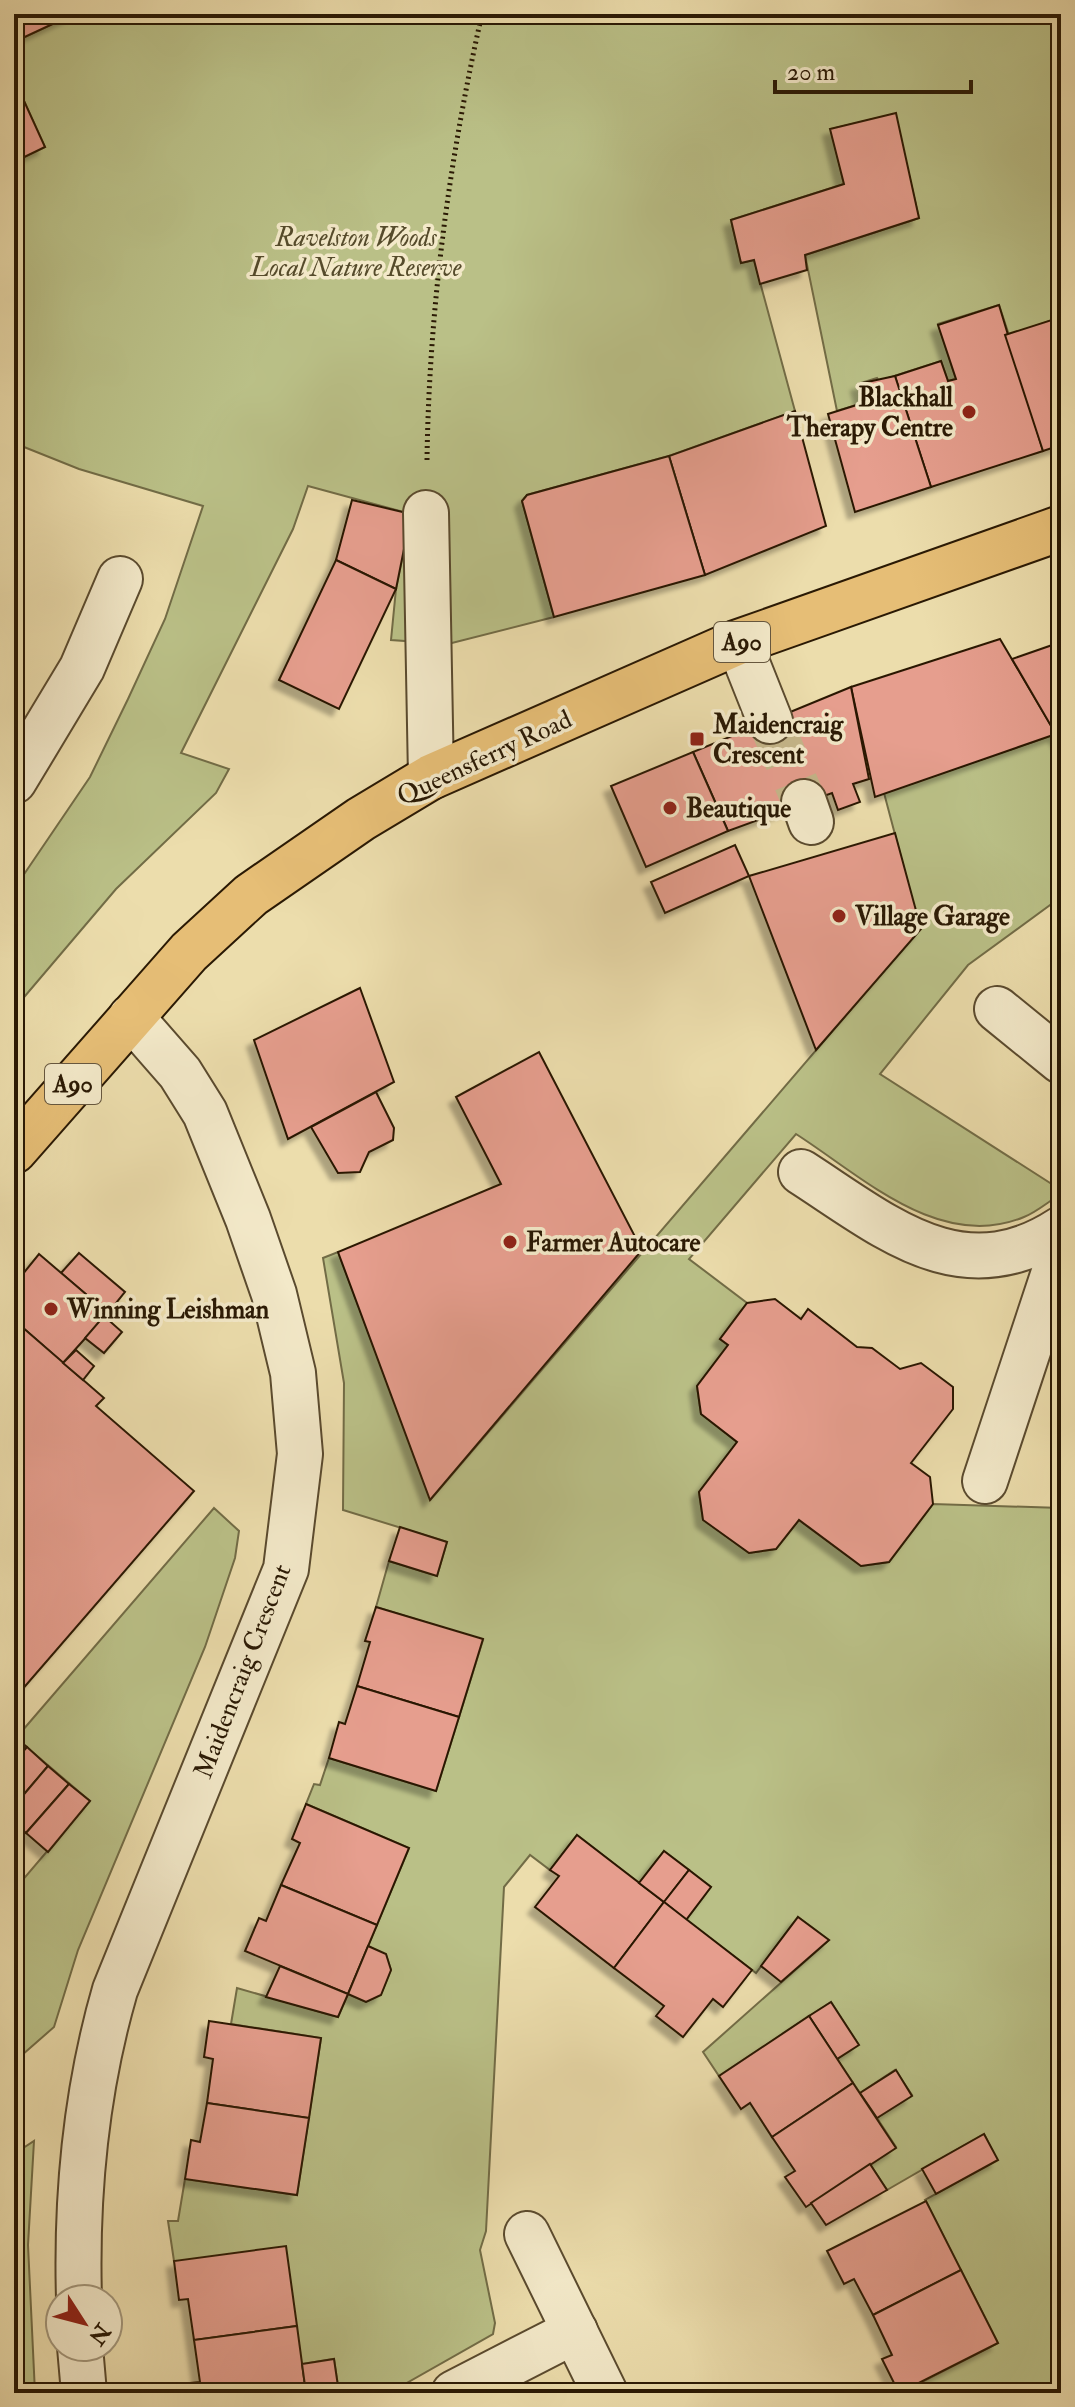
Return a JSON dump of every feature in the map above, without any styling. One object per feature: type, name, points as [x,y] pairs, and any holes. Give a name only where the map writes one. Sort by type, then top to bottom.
[{"type":"main road","name":"Queensferry Road","points":[[14,1151],[189,952],[251,895],[361,819],[431,777],[739,643],[1061,528]]},
{"type":"street","points":[[426,513],[431,777]]},
{"type":"street","points":[[14,781],[82,668],[120,579]]},
{"type":"street","points":[[739,643],[770,721]]},
{"type":"street","points":[[997,1009],[1061,1061]]},
{"type":"street","name":"Maidencraig Crescent","points":[[78,2283],[77,2246],[84,2140],[100,2040],[115,1990],[286,1569],[296,1510],[300,1454],[293,1373],[274,1294],[248,1219],[205,1113],[180,1073],[131,1017]]},
{"type":"street","points":[[801,1172],[908,1241],[945,1254],[983,1257],[1036,1245],[1061,1229]]},
{"type":"street","points":[[985,1481],[1061,1251]]},
{"type":"street","points":[[527,2234],[605,2393]]},
{"type":"street","points":[[454,2393],[575,2331]]},
{"type":"street","points":[[81,2363],[84,2393]]},
{"type":"path","points":[[426,513],[428,388],[457,123],[482,14]]},
{"type":"green space","name":"Ravelston Woods Local Nature Reserve","points":[[74,14],[1061,14],[1061,317],[1009,335],[999,305],[938,324],[956,379],[948,381],[941,361],[879,381],[877,378],[858,384],[863,403],[837,411],[805,255],[919,218],[895,114],[831,129],[844,184],[731,220],[741,263],[754,260],[795,411],[669,456],[527,495],[522,501],[554,617],[448,644],[391,640],[396,589],[411,514],[308,486],[293,529],[181,753],[229,769],[216,793],[116,889],[14,1009],[14,889],[90,777],[165,619],[203,506],[79,469],[14,443],[14,162],[45,147],[14,79],[14,42]]},
{"type":"green space","points":[[1056,734],[1061,743],[1061,897],[968,965],[880,1074],[1061,1190],[1061,1194],[1024,1217],[993,1225],[962,1225],[904,1205],[796,1134],[689,1259],[747,1303],[720,1339],[728,1345],[697,1386],[701,1414],[737,1442],[699,1492],[703,1519],[749,1553],[776,1549],[799,1520],[861,1566],[889,1562],[933,1504],[1061,1508],[1061,2393],[900,2393],[998,2343],[925,2200],[997,2160],[984,2134],[887,2190],[870,2164],[896,2147],[877,2118],[912,2095],[895,2070],[860,2093],[837,2059],[858,2044],[831,2002],[719,2076],[703,2052],[829,1940],[798,1917],[756,1973],[686,1920],[711,1887],[664,1851],[639,1883],[577,1835],[550,1870],[530,1855],[504,1887],[486,2231],[480,2250],[495,2323],[493,2334],[389,2393],[339,2393],[334,2359],[302,2364],[174,2261],[168,2221],[178,2221],[185,2179],[297,2195],[321,2038],[231,2024],[237,1988],[338,2017],[348,1994],[366,2002],[381,1994],[391,1970],[386,1955],[368,1946],[409,1848],[306,1804],[314,1784],[320,1785],[329,1758],[436,1791],[483,1640],[376,1607],[389,1561],[437,1576],[447,1542],[343,1510],[344,1383],[323,1258],[338,1252],[431,1499],[920,929],[884,793]]},
{"type":"green space","points":[[214,1508],[239,1531],[235,1558],[205,1647],[78,1950],[54,2027],[14,2062],[14,1890],[90,1801],[16,1738]]},
{"type":"green space","points":[[34,2141],[28,2245],[35,2393],[14,2393],[14,2154]]},
{"type":"building","points":[[14,14],[74,14],[14,42]]},
{"type":"building","points":[[14,79],[45,147],[14,162]]},
{"type":"building","points":[[896,113],[919,218],[805,255],[807,270],[760,284],[754,260],[741,263],[731,220],[844,184],[830,129]]},
{"type":"building","points":[[999,305],[1043,451],[931,487],[895,376],[941,361],[948,381],[956,379],[938,325]]},
{"type":"building","points":[[1061,317],[1061,445],[1043,451],[1005,335]]},
{"type":"building","points":[[895,376],[931,487],[855,512],[828,414],[863,403],[858,384]]},
{"type":"building","points":[[795,411],[826,526],[705,575],[669,456]]},
{"type":"building","points":[[669,456],[705,575],[554,617],[522,501],[527,495]]},
{"type":"building","points":[[352,500],[411,514],[396,589],[336,560]]},
{"type":"building","points":[[336,560],[396,589],[339,709],[279,680]]},
{"type":"building","points":[[1000,639],[1056,734],[875,797],[851,687]]},
{"type":"building","points":[[1061,642],[1061,743],[1012,659]]},
{"type":"building","points":[[851,687],[869,779],[853,784],[860,802],[838,810],[832,793],[728,831],[693,752]]},
{"type":"building","points":[[693,752],[728,831],[646,867],[611,786]]},
{"type":"building","points":[[895,833],[921,929],[816,1050],[749,876]]},
{"type":"building","points":[[735,845],[749,876],[665,913],[651,882]]},
{"type":"building","points":[[360,988],[394,1082],[288,1139],[254,1040]]},
{"type":"building","points":[[539,1052],[642,1250],[430,1500],[338,1252],[501,1184],[456,1097]]},
{"type":"building","points":[[376,1092],[394,1128],[393,1140],[369,1152],[360,1172],[338,1173],[311,1127]]},
{"type":"building","points":[[79,1253],[125,1292],[108,1313],[61,1273]]},
{"type":"building","points":[[39,1254],[108,1313],[63,1363],[14,1320],[14,1285]]},
{"type":"building","points":[[775,1299],[801,1319],[808,1309],[857,1347],[872,1348],[900,1369],[921,1363],[953,1387],[953,1409],[911,1463],[930,1477],[933,1504],[889,1562],[861,1566],[799,1520],[776,1549],[749,1553],[703,1520],[699,1492],[737,1442],[701,1414],[697,1386],[728,1345],[720,1339],[747,1303]]},
{"type":"building","points":[[104,1316],[122,1332],[104,1353],[85,1338]]},
{"type":"building","points":[[14,1320],[104,1398],[96,1406],[194,1491],[14,1699]]},
{"type":"building","points":[[76,1350],[94,1366],[83,1380],[63,1363]]},
{"type":"building","points":[[400,1527],[447,1542],[437,1576],[389,1561]]},
{"type":"building","points":[[376,1607],[483,1639],[459,1717],[357,1686],[370,1642],[365,1641]]},
{"type":"building","points":[[357,1686],[459,1717],[436,1791],[329,1758],[339,1722],[345,1724]]},
{"type":"building","points":[[14,1736],[27,1747],[14,1762]]},
{"type":"building","points":[[27,1747],[48,1766],[14,1806],[14,1762]]},
{"type":"building","points":[[48,1766],[69,1784],[26,1833],[14,1822],[14,1806]]},
{"type":"building","points":[[69,1784],[90,1801],[48,1852],[26,1833]]},
{"type":"building","points":[[306,1804],[409,1848],[377,1925],[281,1885],[300,1843],[292,1839]]},
{"type":"building","points":[[577,1835],[664,1902],[614,1968],[535,1907],[559,1876],[550,1870]]},
{"type":"building","points":[[664,1851],[689,1870],[664,1902],[639,1883]]},
{"type":"building","points":[[689,1870],[711,1887],[686,1920],[664,1902]]},
{"type":"building","points":[[281,1885],[377,1925],[348,1994],[245,1951],[259,1918],[266,1921]]},
{"type":"building","points":[[664,1902],[752,1970],[723,2007],[713,1999],[683,2037],[656,2016],[664,2006],[614,1968]]},
{"type":"building","points":[[798,1917],[829,1940],[781,1982],[761,1966]]},
{"type":"building","points":[[368,1946],[386,1954],[391,1970],[381,1995],[366,2002],[348,1994]]},
{"type":"building","points":[[280,1966],[348,1994],[338,2017],[266,1997]]},
{"type":"building","points":[[831,2002],[859,2045],[837,2059],[809,2016]]},
{"type":"building","points":[[809,2016],[853,2083],[772,2137],[750,2103],[741,2109],[719,2076]]},
{"type":"building","points":[[209,2021],[321,2038],[309,2118],[207,2103],[213,2059],[204,2057]]},
{"type":"building","points":[[896,2070],[912,2096],[877,2118],[860,2093]]},
{"type":"building","points":[[853,2083],[896,2148],[806,2207],[785,2177],[795,2171],[772,2137]]},
{"type":"building","points":[[207,2103],[309,2118],[297,2195],[185,2179],[191,2140],[200,2142]]},
{"type":"building","points":[[984,2134],[998,2160],[936,2194],[922,2169]]},
{"type":"building","points":[[870,2164],[887,2190],[826,2225],[811,2203]]},
{"type":"building","points":[[926,2201],[961,2270],[873,2315],[854,2279],[844,2284],[827,2251]]},
{"type":"building","points":[[286,2246],[297,2326],[194,2340],[188,2299],[179,2300],[174,2261]]},
{"type":"building","points":[[961,2270],[998,2343],[899,2393],[882,2359],[892,2355],[873,2315]]},
{"type":"building","points":[[297,2326],[306,2393],[192,2393],[191,2383],[200,2382],[194,2340]]},
{"type":"building","points":[[334,2359],[339,2393],[306,2393],[302,2364]]},
{"type":"tunnel","points":[[770,721],[804,802]]},
{"type":"place","name":"Blackhall Therapy Centre","points":[[969,412]]},
{"type":"place","name":"Maidencraig Crescent","points":[[697,739]]},
{"type":"place","name":"Beautique","points":[[670,808]]},
{"type":"place","name":"Village Garage","points":[[839,916]]},
{"type":"place","name":"Farmer Autocare","points":[[510,1242]]},
{"type":"place","name":"Winning Leishman","points":[[51,1309]]}]
